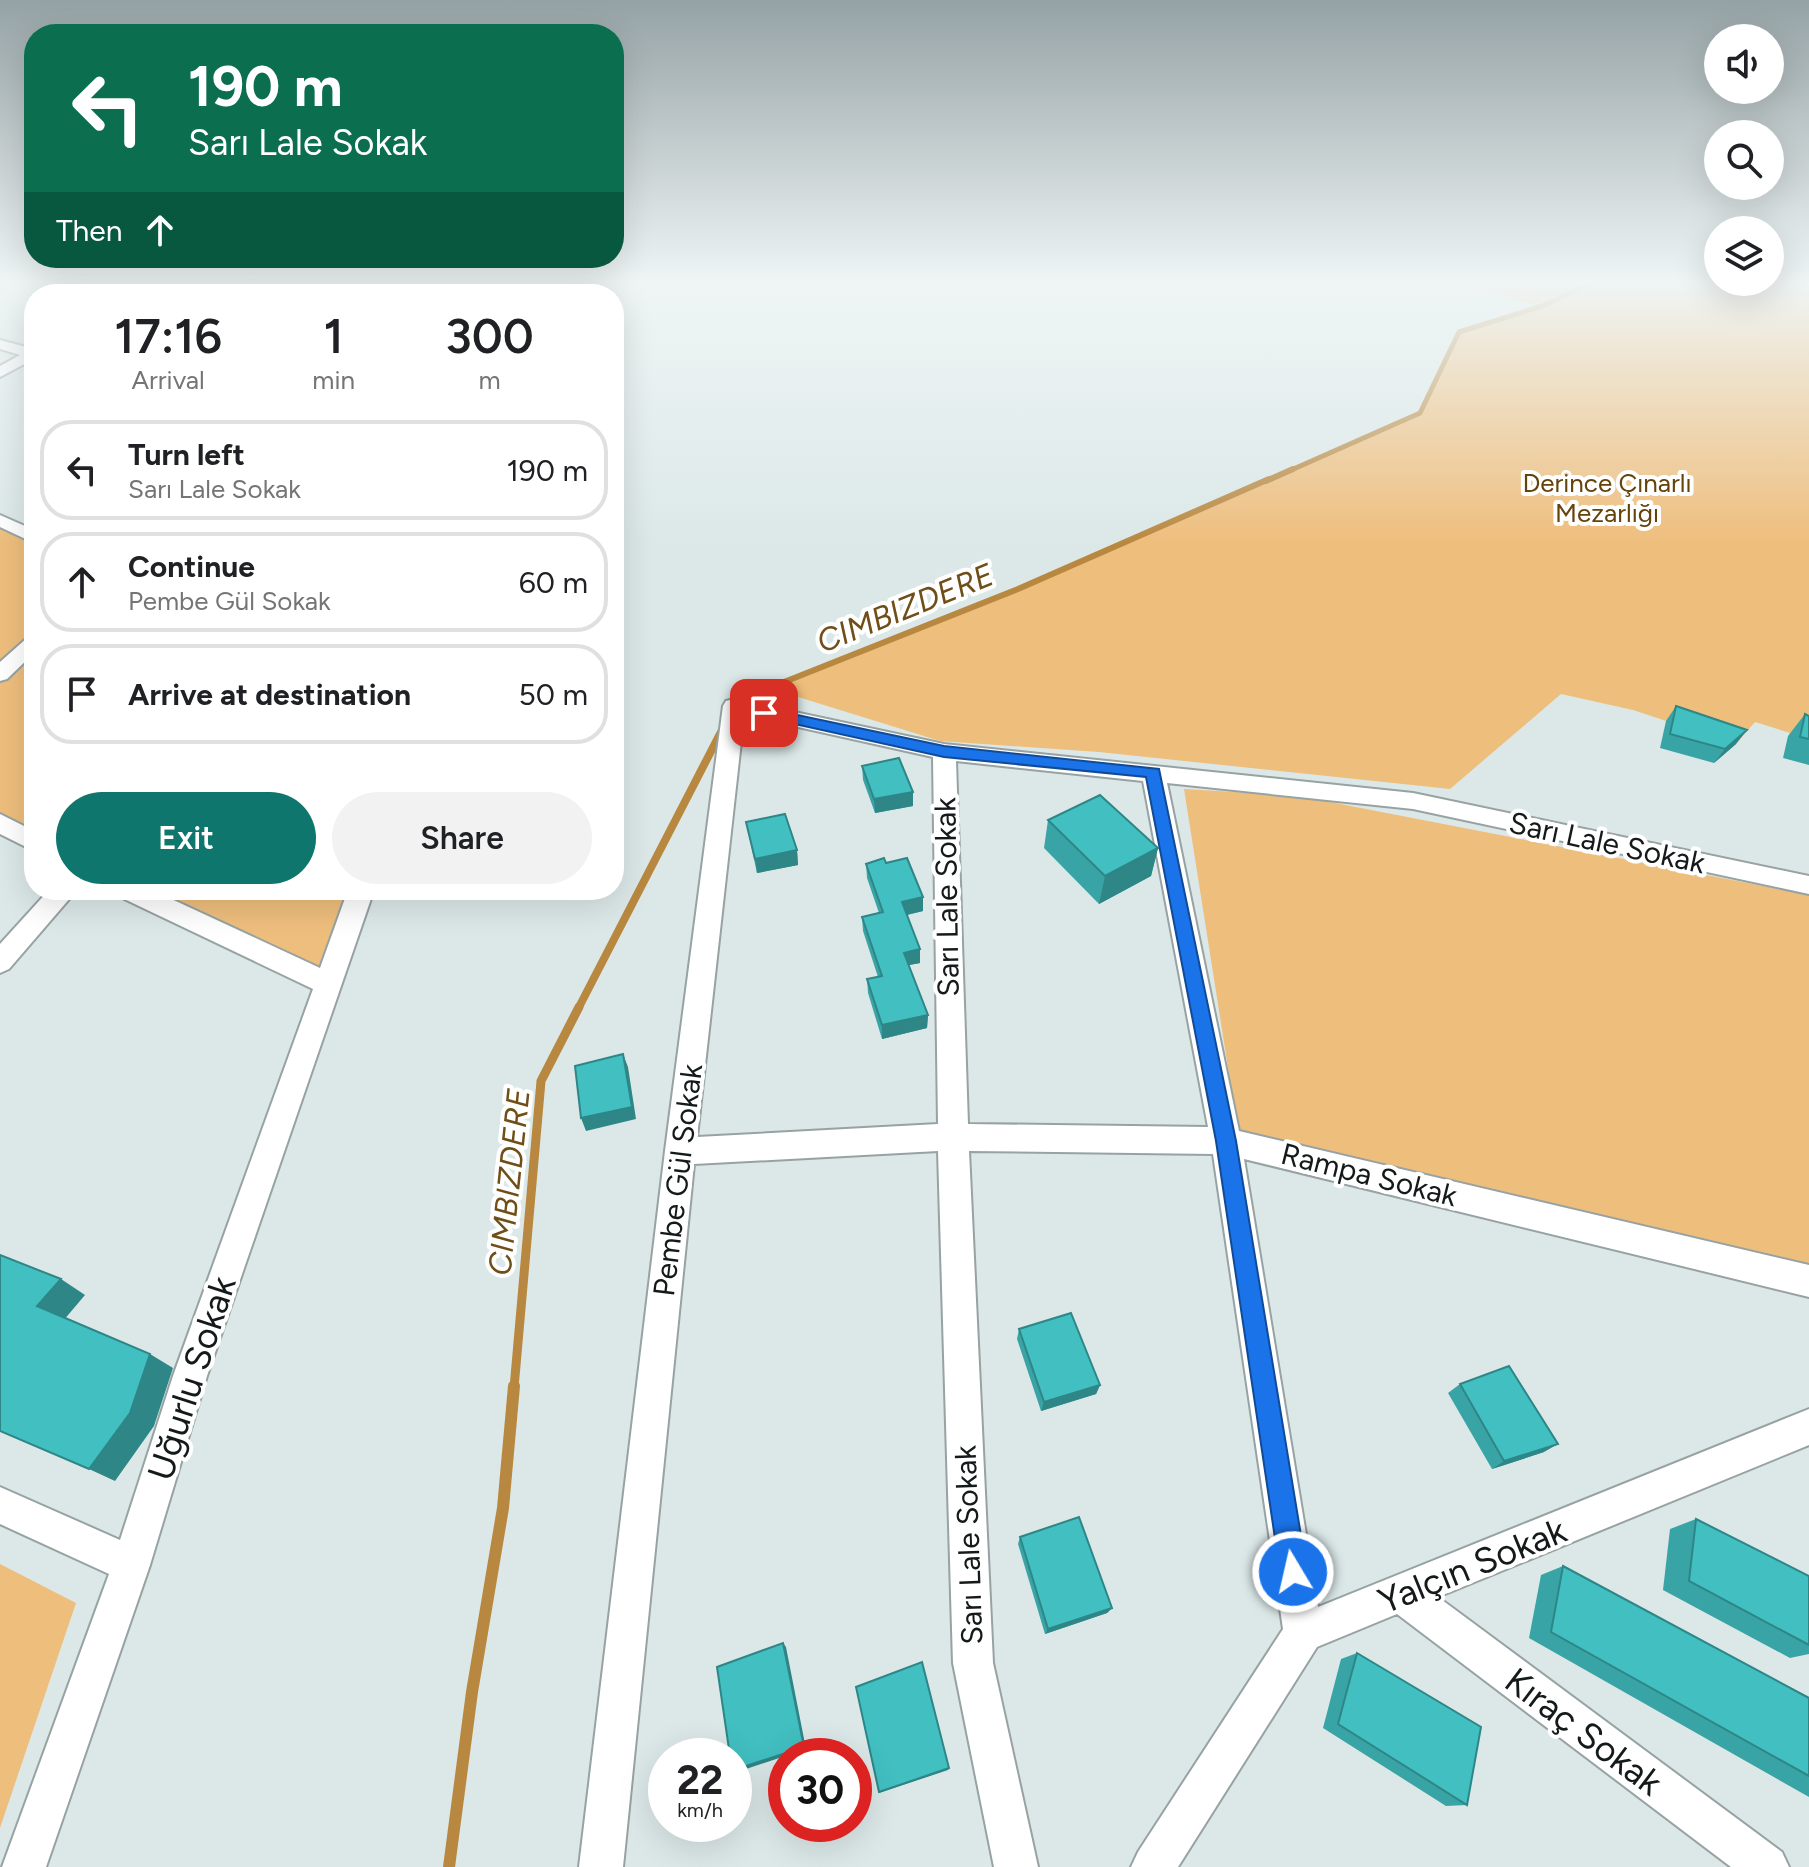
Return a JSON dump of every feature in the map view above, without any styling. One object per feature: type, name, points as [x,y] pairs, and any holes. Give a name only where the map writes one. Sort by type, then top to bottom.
[{"type":"street","points":[[0,520],[24,532]]},
{"type":"street","points":[[0,674],[24,651]]},
{"type":"street","name":"Pembe Gül Sokak","points":[[601,1867],[680,1151],[734,706],[944,752]]},
{"type":"street","name":"Sarı Lale Sokak","points":[[1016,1867],[973,1663],[953,1137],[944,752],[1413,801],[1809,885]]},
{"type":"street","points":[[1153,772],[1226,1141],[1303,1633],[1153,1867]]},
{"type":"street","points":[[0,823],[24,836]]},
{"type":"street","points":[[0,962],[55,900]]},
{"type":"street","points":[[150,900],[328,984]]},
{"type":"street","name":"Uğurlu Sokak","points":[[24,1867],[131,1565],[190,1376],[357,900]]},
{"type":"street","name":"Rampa Sokak","points":[[680,1151],[953,1137],[1226,1141],[1809,1281]]},
{"type":"street","name":"Yalçın Sokak","points":[[1303,1633],[1809,1427]]},
{"type":"street","points":[[0,1505],[131,1565]]},
{"type":"street","name":"Kıraç Sokak","points":[[1402,1594],[1767,1867]]},
{"type":"green space","name":"Derince Çınarlı Mezarlığı","points":[[1441,369],[1809,369],[1809,739],[1755,722],[1736,744],[1633,710],[1561,694],[1450,789],[1099,752],[940,741],[769,688],[1019,589],[1420,413]]},
{"type":"green space","points":[[0,520],[24,532],[24,836],[0,823]]},
{"type":"green space","points":[[1184,789],[1299,796],[1809,895],[1809,1265],[1238,1131]]},
{"type":"green space","points":[[150,900],[357,900],[328,984]]},
{"type":"green space","points":[[0,1564],[76,1603],[0,1828]]},
{"type":"building","points":[[1676,706],[1747,730],[1725,749],[1670,734]]},
{"type":"building","points":[[1805,714],[1809,716],[1809,739],[1800,737]]},
{"type":"building","points":[[899,758],[913,792],[874,799],[862,766]]},
{"type":"building","points":[[1100,795],[1158,848],[1105,876],[1048,820]]},
{"type":"building","points":[[785,814],[797,850],[755,859],[746,822]]},
{"type":"building","points":[[884,858],[886,863],[907,858],[923,897],[902,902],[920,949],[904,953],[928,1015],[882,1025],[867,979],[882,976],[862,917],[883,912],[866,864]]},
{"type":"building","points":[[623,1054],[632,1107],[581,1118],[575,1066]]},
{"type":"building","points":[[0,1255],[61,1279],[37,1306],[150,1354],[130,1413],[89,1469],[0,1431]]},
{"type":"building","points":[[1071,1313],[1100,1385],[1044,1402],[1019,1329]]},
{"type":"building","points":[[1509,1366],[1558,1444],[1504,1461],[1460,1384]]},
{"type":"building","points":[[1079,1517],[1112,1608],[1048,1629],[1020,1537]]},
{"type":"building","points":[[1696,1519],[1809,1576],[1809,1645],[1689,1581]]},
{"type":"building","points":[[1563,1566],[1809,1698],[1809,1776],[1551,1632]]},
{"type":"building","points":[[783,1643],[802,1738],[768,1738],[768,1759],[752,1764],[752,1738],[727,1738],[717,1667]]},
{"type":"building","points":[[1357,1653],[1481,1727],[1467,1805],[1338,1724]]},
{"type":"building","points":[[922,1662],[949,1768],[879,1792],[872,1760],[872,1738],[867,1738],[856,1687]]},
{"type":"waterway","name":"CIMBIZDERE","points":[[1289,471],[1420,413],[1441,369]]},
{"type":"waterway","name":"CIMBIZDERE","points":[[1266,481],[1293,469]]},
{"type":"waterway","name":"CIMBIZDERE","points":[[737,705],[769,688],[1018,589],[1269,479]]},
{"type":"waterway","name":"CIMBIZDERE","points":[[578,1009],[722,730]]},
{"type":"waterway","name":"CIMBIZDERE","points":[[514,1388],[541,1081],[579,1007]]},
{"type":"waterway","name":"CIMBIZDERE","points":[[449,1867],[472,1692],[503,1508],[514,1386]]},
{"type":"route","points":[[764,713],[944,752],[1153,772],[1226,1141],[1293,1572]]}]
